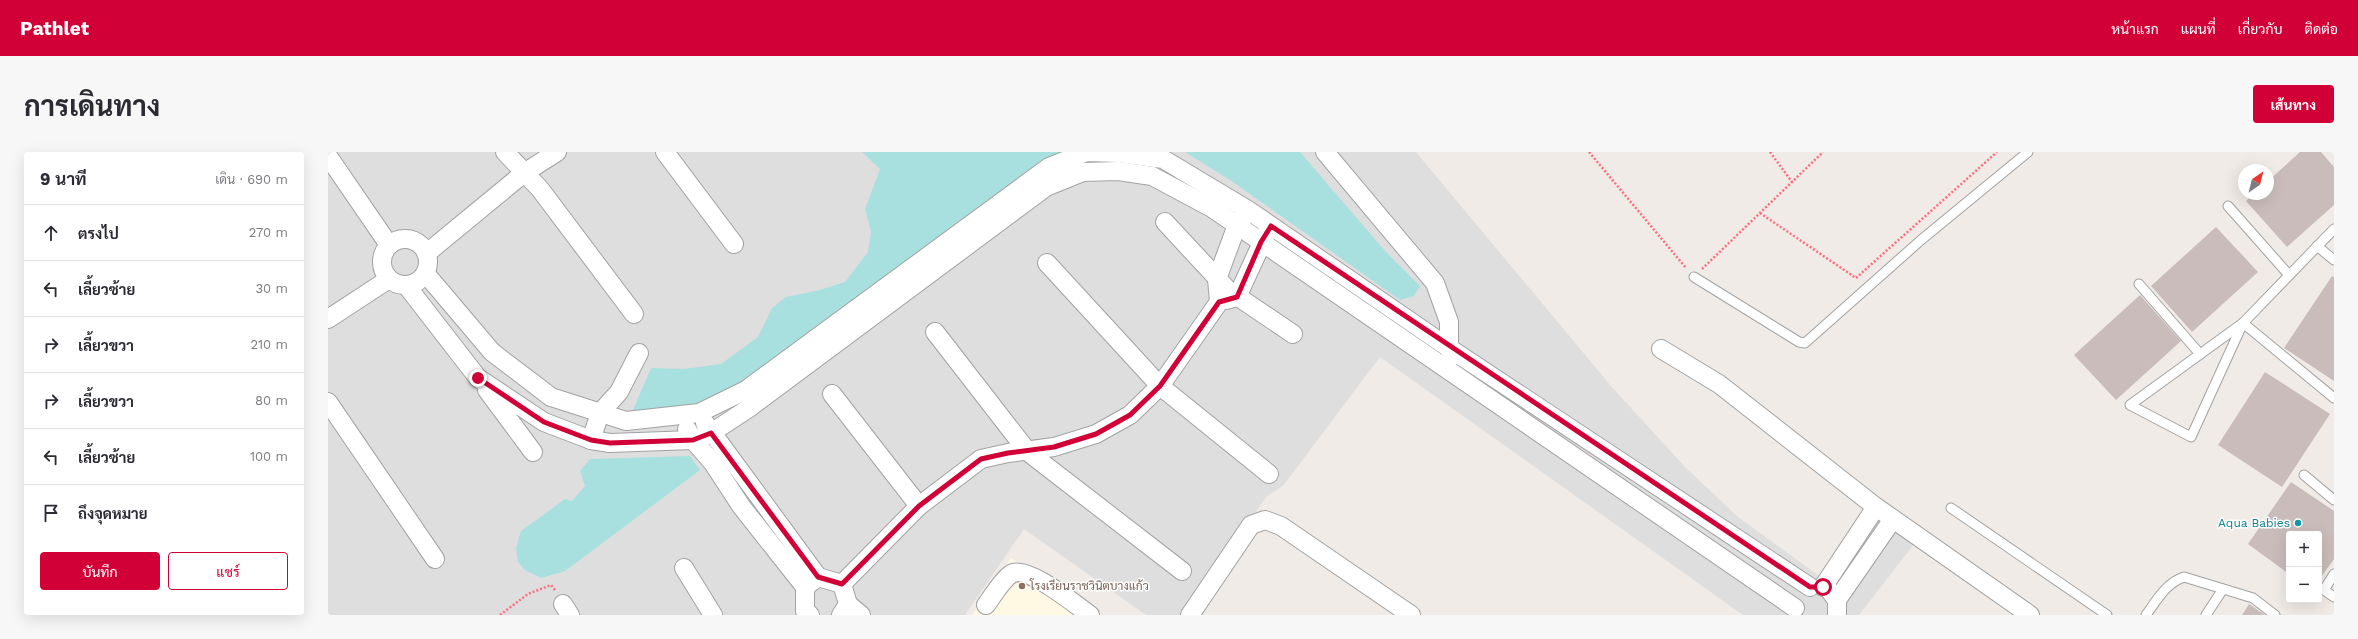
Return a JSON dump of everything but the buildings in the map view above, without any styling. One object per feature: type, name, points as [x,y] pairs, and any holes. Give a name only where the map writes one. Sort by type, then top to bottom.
[{"type":"street","points":[[505,152],[540,189],[634,314]]},
{"type":"street","points":[[427,253],[524,173],[557,152]]},
{"type":"street","points":[[665,152],[734,244]]},
{"type":"street","points":[[478,378],[544,422],[591,440],[610,443],[693,440],[711,433],[749,408],[1049,167],[1087,152],[1119,153],[1163,159],[1223,193],[1449,348],[1816,587],[1832,592],[1837,607]]},
{"type":"street","points":[[1325,152],[1435,283],[1449,322],[1449,348],[1460,380]]},
{"type":"street","points":[[328,156],[389,245]]},
{"type":"street","points":[[426,274],[492,352],[551,397],[626,421],[681,417],[699,413],[746,390],[1046,187],[1083,172],[1118,171],[1152,176],[1212,208],[1796,611],[1799,596],[1816,587],[1876,507]]},
{"type":"street","points":[[1212,208],[1223,193]]},
{"type":"street","points":[[1219,302],[1217,279],[1237,225],[1248,210]]},
{"type":"street","points":[[1165,222],[1217,279],[1237,297],[1293,334]]},
{"type":"street","points":[[1237,297],[1261,242],[1271,226]]},
{"type":"street","points":[[328,319],[398,282],[420,280],[426,274],[429,260],[427,253],[417,242],[410,239],[395,240],[389,245],[382,258],[382,266],[398,282],[478,378],[533,452]]},
{"type":"street","points":[[1047,263],[1160,386],[1269,474]]},
{"type":"street","points":[[681,417],[693,440],[713,463],[741,506],[812,582],[842,584],[919,506],[981,459],[1008,453],[1028,452],[1054,447],[1096,434],[1130,415],[1160,386],[1219,302],[1237,297]]},
{"type":"street","points":[[935,332],[1028,452],[1182,571]]},
{"type":"street","points":[[1660,349],[1719,384],[1876,507],[2030,615]]},
{"type":"street","points":[[591,440],[600,413],[619,392],[639,353]]},
{"type":"street","points":[[832,394],[919,506]]},
{"type":"street","points":[[544,422],[551,397]]},
{"type":"street","points":[[328,402],[435,559]]},
{"type":"street","points":[[699,413],[812,582],[806,614]]},
{"type":"street","points":[[1837,607],[1893,519]]},
{"type":"street","points":[[1190,615],[1251,524],[1265,520],[1281,526],[1411,615]]},
{"type":"street","points":[[684,568],[713,615]]},
{"type":"street","points":[[986,605],[1010,574],[1017,572],[1035,577],[1090,615]]},
{"type":"street","points":[[842,584],[850,611]]},
{"type":"lane","points":[[1694,277],[1800,342],[1805,343],[1921,240],[2028,152]]},
{"type":"lane","points":[[2228,206],[2290,275]]},
{"type":"lane","points":[[2244,323],[2191,437],[2130,405],[2244,323],[2334,229]]},
{"type":"lane","points":[[2317,246],[2334,260]]},
{"type":"lane","points":[[2139,284],[2200,354]]},
{"type":"lane","points":[[2244,323],[2334,398]]},
{"type":"lane","points":[[2304,475],[2334,500]]},
{"type":"lane","points":[[1950,508],[2107,615]]},
{"type":"lane","points":[[2334,574],[2324,589],[2325,592],[2334,597]]},
{"type":"lane","points":[[2146,615],[2165,588],[2175,580],[2184,577],[2253,598],[2275,615]]},
{"type":"lane","points":[[2206,615],[2223,589]]},
{"type":"path","points":[[1589,152],[1694,277],[1823,152]]},
{"type":"path","points":[[1770,152],[1792,182]]},
{"type":"path","points":[[1760,213],[1856,278],[1997,152]]},
{"type":"path","points":[[500,615],[528,594],[551,585],[567,609]]},
{"type":"shaded area","points":[[328,152],[1416,152],[1611,386],[1685,467],[1738,517],[1822,578],[1870,511],[1915,543],[1859,615],[1743,615],[1380,357],[1283,486],[1267,496],[1182,615],[1146,615],[1024,529],[965,615],[328,615]]},
{"type":"shaded area","name":"โรงเรียนราชวินิตบางแก้ว","points":[[1011,558],[1094,615],[972,615]]},
{"type":"water","points":[[862,152],[1079,152],[739,392],[663,417],[632,412],[651,368],[684,369],[721,364],[758,337],[772,308],[786,297],[820,290],[845,282],[868,252],[871,232],[865,209],[880,169]]},
{"type":"water","points":[[1185,152],[1300,152],[1386,252],[1420,286],[1414,296],[1400,300],[1230,180]]},
{"type":"water","points":[[690,456],[700,470],[565,571],[541,578],[525,570],[518,562],[516,548],[521,531],[565,499],[572,501],[585,486],[580,471],[590,459]]},
{"type":"place","name":"Aqua Babies","points":[[2298,523]]},
{"type":"place","name":"โรงเรียนราชวินิตบางแก้ว","points":[[1022,586]]},
{"type":"route","points":[[478,378],[526,412],[544,422],[591,440],[610,443],[693,440],[711,433],[818,577],[842,584],[919,506],[981,459],[1008,453],[1028,452],[1054,447],[1096,434],[1130,415],[1160,386],[1219,302],[1237,297],[1261,242],[1271,226],[1449,348],[1810,587],[1823,587]]}]
